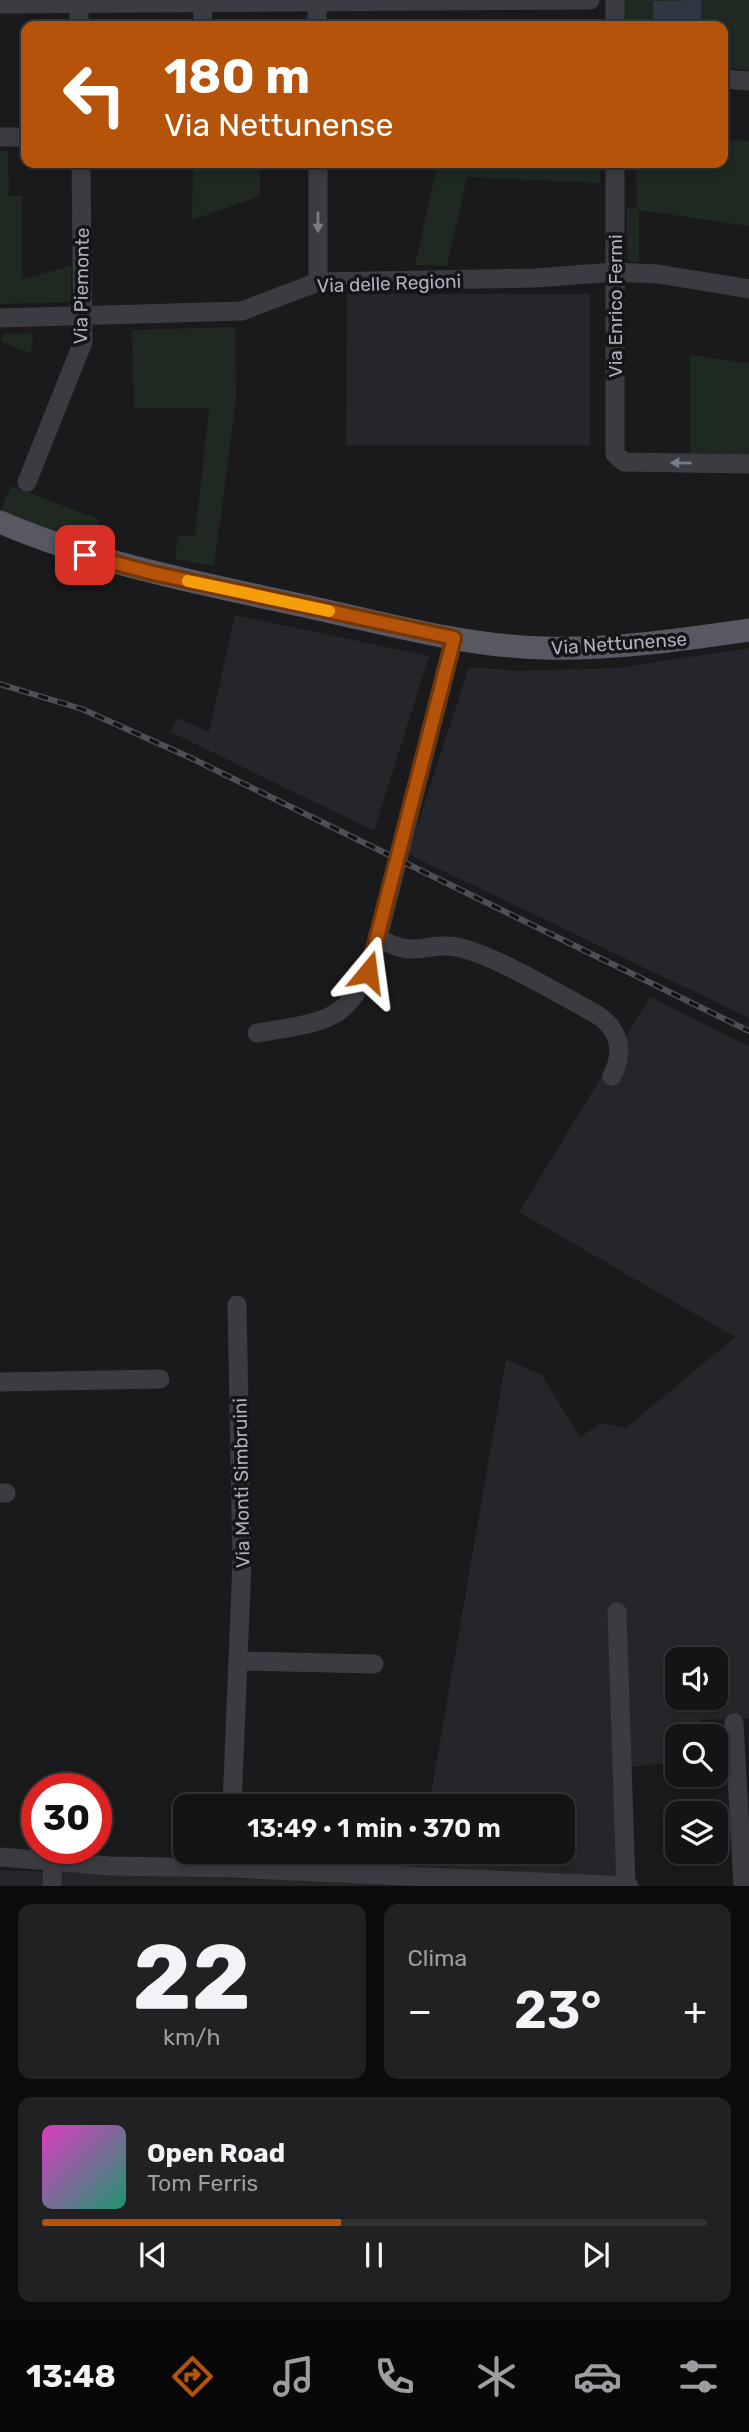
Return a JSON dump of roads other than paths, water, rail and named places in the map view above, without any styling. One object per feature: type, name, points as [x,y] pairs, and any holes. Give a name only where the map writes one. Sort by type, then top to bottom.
[{"type":"main road","name":"Via Nettunense","points":[[0,522],[85,555],[135,569],[454,638],[515,646],[586,648],[749,631]]},
{"type":"street","points":[[0,4],[79,1],[590,0]]},
{"type":"street","points":[[615,0],[615,21]]},
{"type":"street","points":[[79,1],[79,21]]},
{"type":"street","points":[[202,1],[203,21]]},
{"type":"street","points":[[317,1],[317,21]]},
{"type":"street","points":[[728,79],[749,80]]},
{"type":"street","points":[[0,137],[21,137]]},
{"type":"street","name":"Via Piemonte","points":[[27,482],[81,353],[84,315],[81,168]]},
{"type":"street","points":[[318,168],[318,282]]},
{"type":"street","name":"Via Enrico Fermi","points":[[615,168],[616,456],[624,463],[749,464]]},
{"type":"street","name":"Via delle Regioni","points":[[0,318],[242,311],[318,282],[535,278],[614,272],[658,274],[749,289]]},
{"type":"street","points":[[257,1032],[320,1022],[341,1012],[363,983],[378,938],[454,638]]},
{"type":"street","points":[[378,938],[406,951],[448,947],[476,953],[596,1014],[610,1025],[618,1041],[620,1055],[612,1076]]},
{"type":"street","name":"Via Monti Simbruini","points":[[233,1794],[242,1562],[237,1305]]},
{"type":"street","points":[[0,1382],[160,1379]]},
{"type":"street","points":[[256,1864],[363,1880],[627,1886],[617,1612]]},
{"type":"street","points":[[239,1661],[374,1664]]},
{"type":"street","points":[[734,1723],[743,1886]]},
{"type":"street","points":[[0,1857],[21,1858]]},
{"type":"street","points":[[91,1864],[110,1866],[173,1863]]},
{"type":"street","points":[[52,1886],[53,1864]]},
{"type":"railway","points":[[0,684],[82,709],[191,758],[749,1031]]}]
